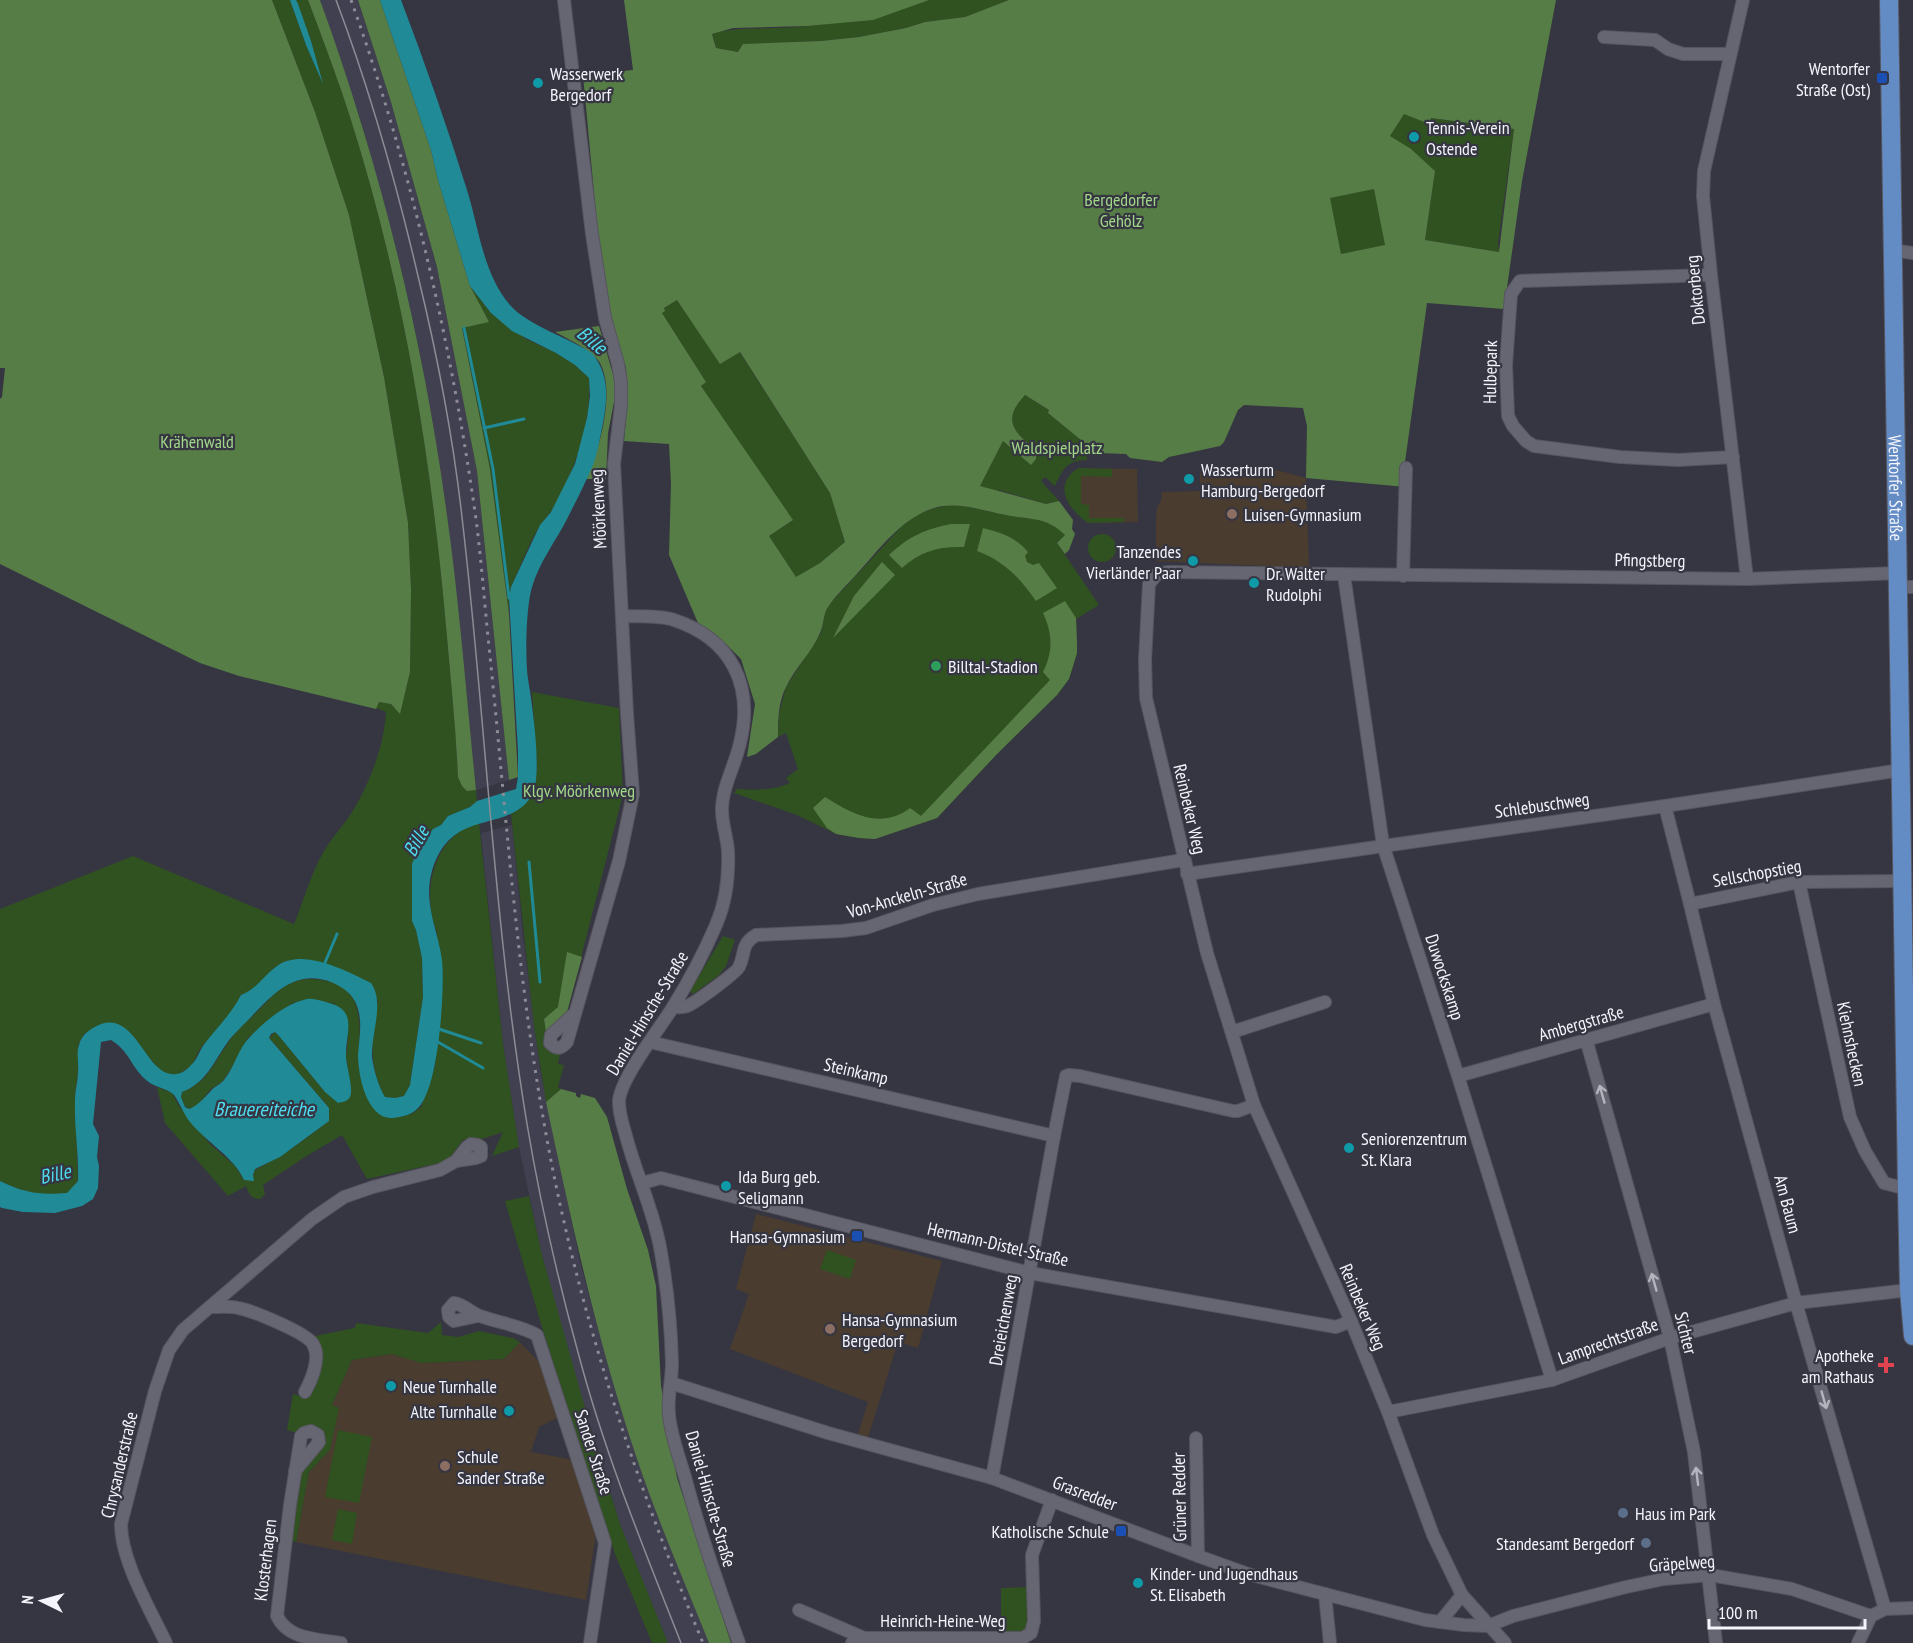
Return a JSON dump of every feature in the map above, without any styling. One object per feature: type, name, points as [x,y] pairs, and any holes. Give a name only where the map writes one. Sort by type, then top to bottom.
[{"type":"main road","name":"Wentorfer Straße","points":[[1889,0],[1892,250],[1903,582],[1902,881],[1909,1025],[1910,1290],[1913,1336]]},
{"type":"street","name":"Möörkenweg","points":[[558,1049],[567,1042],[619,861],[633,794],[614,464],[621,406],[621,382],[605,318],[591,234],[564,0]]},
{"type":"street","name":"Doktorberg","points":[[1743,0],[1704,171],[1703,196],[1747,579]]},
{"type":"street","points":[[1604,37],[1655,40],[1668,49],[1683,54],[1730,54]]},
{"type":"street","points":[[1892,250],[1913,253]]},
{"type":"street","name":"Hulbepark","points":[[1711,275],[1520,281],[1511,294],[1506,365],[1508,416],[1520,435],[1534,446],[1620,457],[1678,460],[1733,457]]},
{"type":"street","points":[[1402,576],[1406,468]]},
{"type":"street","name":"Pfingstberg","points":[[1149,588],[1154,576],[1168,572],[1903,582]]},
{"type":"street","name":"Duwockskamp","points":[[1344,575],[1383,845],[1458,1076],[1552,1380]]},
{"type":"street","name":"Reinbeker Weg","points":[[1149,588],[1144,660],[1146,698],[1183,860],[1207,952],[1254,1105],[1351,1321],[1388,1412],[1433,1535],[1462,1595],[1505,1643]]},
{"type":"street","name":"Daniel-Hinsche-Straße","points":[[622,616],[673,620],[702,634],[718,645],[730,658],[739,676],[745,700],[745,722],[740,745],[725,788],[722,811],[728,851],[726,890],[718,922],[673,1007],[626,1080],[619,1099],[628,1146],[642,1183],[659,1243],[666,1281],[672,1365],[669,1409],[671,1428],[698,1528],[739,1643]]},
{"type":"street","name":"Schlebuschweg","points":[[1187,874],[1901,770]]},
{"type":"street","name":"Am Baum","points":[[1665,806],[1714,1004],[1796,1303],[1885,1610]]},
{"type":"street","name":"Von-Anckeln-Straße","points":[[673,1007],[687,1006],[733,974],[740,966],[743,948],[748,939],[756,935],[866,928],[933,905],[978,894],[1183,860]]},
{"type":"street","name":"Sellschopstieg","points":[[1690,904],[1798,882],[1902,881]]},
{"type":"street","name":"Kiehnshecken","points":[[1798,882],[1850,1117],[1865,1151],[1884,1183],[1909,1198]]},
{"type":"street","points":[[1232,1032],[1325,1002]]},
{"type":"street","name":"Ambergstraße","points":[[1458,1076],[1714,1004]]},
{"type":"street","name":"Sichter","points":[[1586,1040],[1670,1338],[1694,1452],[1710,1575],[1716,1643]]},
{"type":"street","name":"Steinkamp","points":[[650,1042],[1054,1136]]},
{"type":"street","name":"Dreieichenweg","points":[[992,1478],[1065,1078],[1069,1075],[1080,1076],[1233,1111],[1254,1105]]},
{"type":"street","name":"Chrysanderstraße","points":[[166,1643],[128,1560],[121,1532],[122,1515],[155,1391],[169,1350],[183,1330],[210,1306],[312,1219],[344,1197],[440,1170],[456,1161]]},
{"type":"street","name":"Hermann-Distel-Straße","points":[[642,1183],[660,1178],[1030,1273],[1336,1327],[1351,1321]]},
{"type":"street","name":"Lamprechtstraße","points":[[1388,1412],[1552,1380],[1670,1338],[1796,1303],[1910,1290]]},
{"type":"street","points":[[210,1306],[239,1308],[296,1331],[309,1339],[315,1351],[314,1367],[311,1381],[305,1392]]},
{"type":"street","name":"Sander Straße","points":[[478,1316],[524,1328],[537,1335],[605,1543],[590,1643]]},
{"type":"street","name":"Grasredder","points":[[671,1383],[828,1433],[992,1478],[1248,1574],[1440,1622],[1488,1626]]},
{"type":"street","name":"Grüner Redder","points":[[1196,1438],[1198,1556]]},
{"type":"street","name":"Klosterhagen","points":[[295,1472],[277,1616],[281,1625],[288,1631],[341,1643]]},
{"type":"street","name":"Heinrich-Heine-Weg","points":[[799,1610],[858,1641],[1023,1640],[1031,1633],[1034,1621],[1032,1555],[1052,1500]]},
{"type":"street","name":"Gräpelweg","points":[[1488,1626],[1513,1616],[1626,1587],[1664,1579],[1710,1575],[1792,1589],[1871,1616]]},
{"type":"street","points":[[1325,1594],[1330,1643]]},
{"type":"street","points":[[1440,1622],[1462,1595]]},
{"type":"street","points":[[1858,1643],[1871,1616],[1885,1610],[1913,1608]]},
{"type":"shaded area","points":[[320,0],[358,0],[391,102],[437,267],[477,471],[509,780],[476,790],[445,500],[419,349],[403,277],[360,117]]},
{"type":"shaded area","name":"Luisen-Gymnasium","points":[[1200,466],[1265,467],[1306,478],[1309,568],[1156,561],[1157,507],[1161,501],[1162,492],[1200,491]]},
{"type":"shaded area","points":[[1078,468],[1137,469],[1138,522],[1088,523],[1079,506]]},
{"type":"shaded area","points":[[512,825],[540,1069],[580,1262],[599,1332],[673,1554],[709,1643],[668,1643],[620,1524],[570,1360],[542,1255],[519,1147],[503,1044],[481,833]]},
{"type":"shaded area","name":"Hansa-Gymnasium Bergedorf","points":[[756,1214],[942,1261],[918,1348],[898,1342],[868,1437],[858,1434],[868,1402],[730,1349],[749,1294],[736,1289]]},
{"type":"shaded area","name":"Schule Sander Straße","points":[[520,1342],[539,1362],[557,1418],[539,1427],[531,1452],[574,1460],[596,1533],[586,1600],[296,1542],[309,1472],[330,1450],[338,1409],[332,1405],[352,1360],[392,1354],[421,1363],[504,1359]]},
{"type":"green space","name":"Krähenwald","points":[[0,0],[272,0],[315,112],[349,215],[384,377],[408,523],[411,590],[410,672],[400,714],[391,704],[379,702],[376,709],[239,676],[200,663],[0,564],[0,399],[5,368],[0,368]]},
{"type":"green space","points":[[272,0],[290,0],[321,79],[311,41],[296,0],[308,0],[336,75],[370,183],[401,311],[424,441],[441,571],[458,777],[467,791],[476,790],[477,801],[470,807],[448,816],[441,825],[433,829],[412,864],[412,921],[422,958],[423,997],[410,1085],[404,1096],[385,1097],[376,1074],[372,1050],[378,1000],[305,959],[287,961],[275,967],[252,991],[241,995],[231,1013],[200,1049],[192,1065],[179,1074],[170,1075],[160,1070],[146,1054],[109,1024],[97,1026],[84,1034],[78,1046],[75,1096],[78,1181],[67,1194],[33,1193],[0,1181],[0,909],[133,856],[294,924],[319,859],[354,809],[371,774],[383,737],[386,712],[376,708],[379,702],[391,704],[400,713],[410,672],[411,590],[408,523],[384,377],[349,215],[315,112]]},
{"type":"green space","points":[[308,0],[320,0],[361,123],[396,247],[424,373],[450,537],[476,790],[467,791],[458,777],[441,571],[424,441],[401,311],[370,183],[336,75]]},
{"type":"green space","points":[[358,0],[380,0],[431,150],[470,286],[489,322],[462,328],[490,469],[509,614],[518,777],[509,780],[477,471],[437,267],[391,102]]},
{"type":"green space","name":"Bergedorfer Gehölz","points":[[624,0],[929,0],[873,20],[807,26],[733,28],[712,34],[716,48],[738,52],[743,44],[859,37],[925,22],[965,17],[1009,0],[1556,0],[1522,181],[1504,309],[1427,303],[1405,462],[1406,487],[1306,478],[1307,426],[1303,408],[1244,405],[1238,410],[1220,446],[1169,457],[1162,462],[1130,458],[1126,454],[1098,453],[1088,449],[1087,445],[1048,413],[1049,410],[1025,395],[1014,412],[1013,425],[1036,450],[1036,459],[1031,465],[1003,441],[980,486],[1046,504],[1059,501],[1073,520],[1072,529],[1075,534],[1069,550],[1065,554],[1057,543],[1065,535],[1051,525],[1037,520],[970,507],[943,506],[922,513],[911,520],[890,537],[826,610],[817,640],[783,693],[779,712],[778,737],[756,754],[747,757],[755,704],[741,659],[698,623],[669,555],[671,484],[669,444],[624,441],[628,398],[626,368],[610,319],[600,257],[583,75],[633,70]],"holes":[[[1404,114],[1429,124],[1431,118],[1514,129],[1499,252],[1425,240],[1435,171],[1411,149],[1390,136]],[[1374,189],[1385,245],[1341,254],[1330,198]],[[677,300],[720,364],[740,352],[830,493],[845,542],[820,563],[796,577],[769,536],[793,520],[701,386],[706,382],[662,313],[665,311],[664,308]]]},
{"type":"green space","points":[[929,0],[1009,0],[965,17],[925,22],[859,37],[792,42],[739,52],[716,48],[712,33],[823,24],[869,16]]},
{"type":"green space","points":[[1403,113],[1428,124],[1430,118],[1514,129],[1498,243],[1499,252],[1425,240],[1435,171],[1390,136]]},
{"type":"green space","points":[[1381,187],[1393,244],[1341,254],[1329,198]]},
{"type":"green space","points":[[470,286],[491,313],[526,339],[575,365],[589,378],[588,412],[575,463],[552,510],[533,539],[511,587],[509,614],[490,469],[462,327],[488,322]]},
{"type":"green space","points":[[677,300],[739,351],[830,493],[845,542],[820,563],[796,577],[769,536],[792,521],[701,386],[706,382],[662,313],[663,309]]},
{"type":"green space","points":[[599,326],[614,378],[614,402],[608,433],[606,479],[586,479],[596,454],[604,422],[605,375],[596,358],[579,345],[555,332]]},
{"type":"green space","name":"Waldspielplatz","points":[[1025,395],[1050,411],[1048,413],[1087,445],[1087,460],[1080,460],[1066,467],[1055,486],[1045,477],[1041,481],[1059,501],[1046,504],[980,486],[1003,441],[1031,464],[1036,450],[1017,432],[1012,419],[1018,404]]},
{"type":"green space","points":[[1078,468],[1112,469],[1112,477],[1081,476],[1081,504],[1089,505],[1089,518],[1124,518],[1124,522],[1088,523],[1074,511],[1064,489],[1070,475]]},
{"type":"green space","name":"Billtal-Stadion","points":[[951,505],[1043,520],[1058,527],[1065,535],[1057,543],[1099,605],[1076,619],[1077,653],[1069,679],[1057,695],[937,818],[875,839],[836,834],[797,815],[734,793],[737,789],[770,789],[790,783],[786,778],[798,769],[786,733],[778,737],[779,714],[786,687],[821,633],[826,608],[902,526],[919,514]]},
{"type":"green space","points":[[951,524],[970,524],[964,547],[947,547],[931,551],[916,557],[902,568],[889,555],[917,535]]},
{"type":"green space","points":[[983,528],[1002,534],[1018,543],[1028,552],[1025,556],[1027,562],[1033,565],[1039,563],[1057,588],[1036,601],[1011,571],[977,551]]},
{"type":"green space","points":[[1102,534],[1112,538],[1116,548],[1112,558],[1102,562],[1092,558],[1088,548],[1092,538]]},
{"type":"green space","points":[[882,562],[895,575],[833,638],[854,596]]},
{"type":"green space","points":[[1065,601],[1076,618],[1077,653],[1069,679],[1057,695],[937,818],[875,839],[836,834],[827,828],[813,808],[825,797],[856,814],[877,819],[899,815],[910,808],[921,816],[1050,680],[1043,672],[1049,657],[1050,636],[1043,613]]},
{"type":"green space","name":"Klgv. Möörkenweg","points":[[532,692],[619,708],[623,794],[567,1012],[544,1019],[548,1049],[560,1054],[558,1064],[564,1065],[558,1087],[561,1089],[546,1102],[534,1026],[511,814],[521,808],[537,769]]},
{"type":"green space","points":[[479,823],[503,1044],[519,1147],[492,1156],[503,1132],[482,1139],[463,1140],[450,1157],[440,1163],[367,1179],[342,1135],[263,1185],[265,1194],[260,1199],[251,1196],[246,1186],[228,1196],[165,1123],[157,1087],[172,1093],[179,1106],[209,1143],[235,1166],[244,1180],[253,1175],[255,1170],[301,1142],[327,1122],[329,1108],[269,1038],[275,1032],[325,1092],[351,1089],[346,1057],[348,1037],[335,1004],[308,999],[293,1003],[248,1038],[222,1082],[211,1089],[196,1107],[189,1109],[181,1097],[182,1092],[204,1078],[233,1036],[275,993],[291,983],[310,979],[338,985],[349,993],[355,1003],[360,1028],[359,1070],[400,1117],[413,1113],[421,1107],[435,1066],[437,933],[430,901],[434,868],[450,840],[463,830]]},
{"type":"green space","points":[[723,936],[735,940],[726,966],[718,976],[693,994],[690,991]]},
{"type":"green space","points":[[567,952],[582,957],[567,1012],[546,1032],[544,1019],[558,1007]]},
{"type":"green space","points":[[561,1089],[576,1093],[576,1096],[580,1098],[581,1094],[595,1098],[607,1117],[627,1189],[648,1250],[656,1286],[661,1386],[677,1478],[731,1643],[709,1643],[653,1503],[622,1412],[586,1280],[546,1102]]},
{"type":"green space","points":[[529,1196],[542,1255],[596,1447],[620,1524],[668,1643],[652,1643],[615,1554],[541,1324],[505,1201]]},
{"type":"green space","points":[[827,1250],[856,1260],[850,1279],[820,1269]]},
{"type":"green space","points":[[441,1322],[442,1335],[458,1337],[479,1331],[513,1338],[520,1342],[504,1359],[421,1363],[392,1354],[352,1360],[332,1405],[339,1408],[330,1450],[309,1472],[296,1542],[292,1541],[301,1473],[321,1449],[323,1434],[297,1433],[287,1430],[293,1394],[307,1398],[313,1384],[318,1358],[315,1336],[355,1328],[356,1323],[428,1333]]},
{"type":"green space","points":[[338,1430],[372,1437],[359,1503],[325,1497]]},
{"type":"green space","points":[[338,1509],[357,1513],[352,1544],[332,1540]]},
{"type":"green space","points":[[1029,1587],[1027,1628],[1018,1633],[1001,1633],[1001,1588]]},
{"type":"water","points":[[290,0],[296,0],[298,4],[323,84],[306,45]]},
{"type":"water","name":"Brauereiteiche","points":[[380,0],[401,0],[452,142],[488,265],[501,293],[517,312],[527,319],[592,353],[602,369],[606,386],[606,404],[595,460],[566,521],[547,553],[530,596],[527,619],[527,659],[536,739],[535,786],[532,795],[522,807],[509,815],[465,829],[451,838],[440,853],[431,875],[430,907],[440,949],[443,974],[441,1016],[439,1040],[430,1083],[424,1100],[416,1110],[406,1116],[384,1117],[370,1104],[362,1085],[358,1064],[359,1012],[350,994],[331,982],[318,979],[296,981],[269,999],[230,1039],[203,1078],[182,1092],[181,1097],[185,1107],[189,1109],[198,1104],[224,1080],[250,1037],[269,1019],[299,1001],[312,999],[324,1001],[344,1011],[348,1024],[346,1056],[351,1093],[350,1097],[343,1102],[338,1103],[325,1092],[279,1036],[275,1032],[271,1034],[269,1038],[329,1108],[329,1121],[280,1157],[255,1169],[254,1181],[244,1180],[234,1164],[190,1122],[173,1094],[145,1079],[122,1049],[111,1040],[101,1042],[93,1124],[99,1136],[98,1188],[93,1199],[82,1206],[55,1213],[23,1212],[2,1208],[0,1207],[0,1181],[25,1191],[48,1194],[67,1193],[78,1181],[75,1096],[78,1048],[86,1033],[108,1023],[120,1025],[130,1032],[156,1065],[165,1072],[180,1073],[195,1061],[203,1046],[241,995],[252,989],[277,966],[287,961],[299,959],[324,963],[371,983],[377,1000],[372,1057],[377,1078],[385,1097],[404,1096],[410,1085],[423,997],[422,958],[412,921],[412,864],[418,849],[433,829],[441,825],[448,816],[470,807],[477,801],[516,789],[518,751],[509,598],[511,587],[540,525],[551,512],[575,464],[587,418],[590,396],[589,378],[575,365],[556,353],[512,331],[491,313],[470,286],[431,150]]},
{"type":"waterway","points":[[464,328],[493,469],[509,598],[512,598]]},
{"type":"waterway","points":[[484,428],[524,419]]},
{"type":"waterway","points":[[529,862],[540,982]]},
{"type":"waterway","points":[[324,965],[337,934]]},
{"type":"waterway","points":[[439,1029],[481,1043]]},
{"type":"waterway","points":[[438,1042],[483,1068]]},
{"type":"tram line","points":[[336,0],[382,136],[418,276],[445,400],[471,601],[506,975],[527,1124],[544,1212],[589,1393],[626,1501],[681,1643]]},
{"type":"railway","points":[[351,0],[373,63],[427,256],[466,453],[476,519],[525,997],[533,1057],[556,1185],[589,1319],[629,1450],[703,1643]]},
{"type":"place","name":"Wentorfer Straße (Ost)","points":[[1882,78]]},
{"type":"place","name":"Wasserwerk Bergedorf","points":[[538,83]]},
{"type":"place","name":"Tennis-Verein Ostende","points":[[1414,137]]},
{"type":"place","name":"Wasserturm Hamburg-Bergedorf","points":[[1189,479]]},
{"type":"place","name":"Luisen-Gymnasium","points":[[1232,514]]},
{"type":"place","name":"Tanzendes Vierländer Paar","points":[[1193,561]]},
{"type":"place","name":"Dr. Walter Rudolphi","points":[[1254,583]]},
{"type":"place","name":"Billtal-Stadion","points":[[936,666]]},
{"type":"place","name":"Seniorenzentrum St. Klara","points":[[1349,1148]]},
{"type":"place","name":"Ida Burg geb. Seligmann","points":[[726,1186]]},
{"type":"place","name":"Hansa-Gymnasium","points":[[857,1236]]},
{"type":"place","name":"Hansa-Gymnasium Bergedorf","points":[[830,1329]]},
{"type":"place","name":"Apotheke am Rathaus","points":[[1886,1365]]},
{"type":"place","name":"Neue Turnhalle","points":[[391,1386]]},
{"type":"place","name":"Alte Turnhalle","points":[[509,1411]]},
{"type":"place","name":"Schule Sander Straße","points":[[445,1466]]},
{"type":"place","name":"Haus im Park","points":[[1623,1513]]},
{"type":"place","name":"Katholische Schule","points":[[1121,1531]]},
{"type":"place","name":"Standesamt Bergedorf","points":[[1646,1543]]},
{"type":"place","name":"Kinder- und Jugendhaus St. Elisabeth","points":[[1138,1583]]},
{"type":"water label","name":"Bille","points":[[592,340]]},
{"type":"water label","name":"Bille","points":[[416,841]]},
{"type":"water label","name":"Bille","points":[[55,1174]]}]
